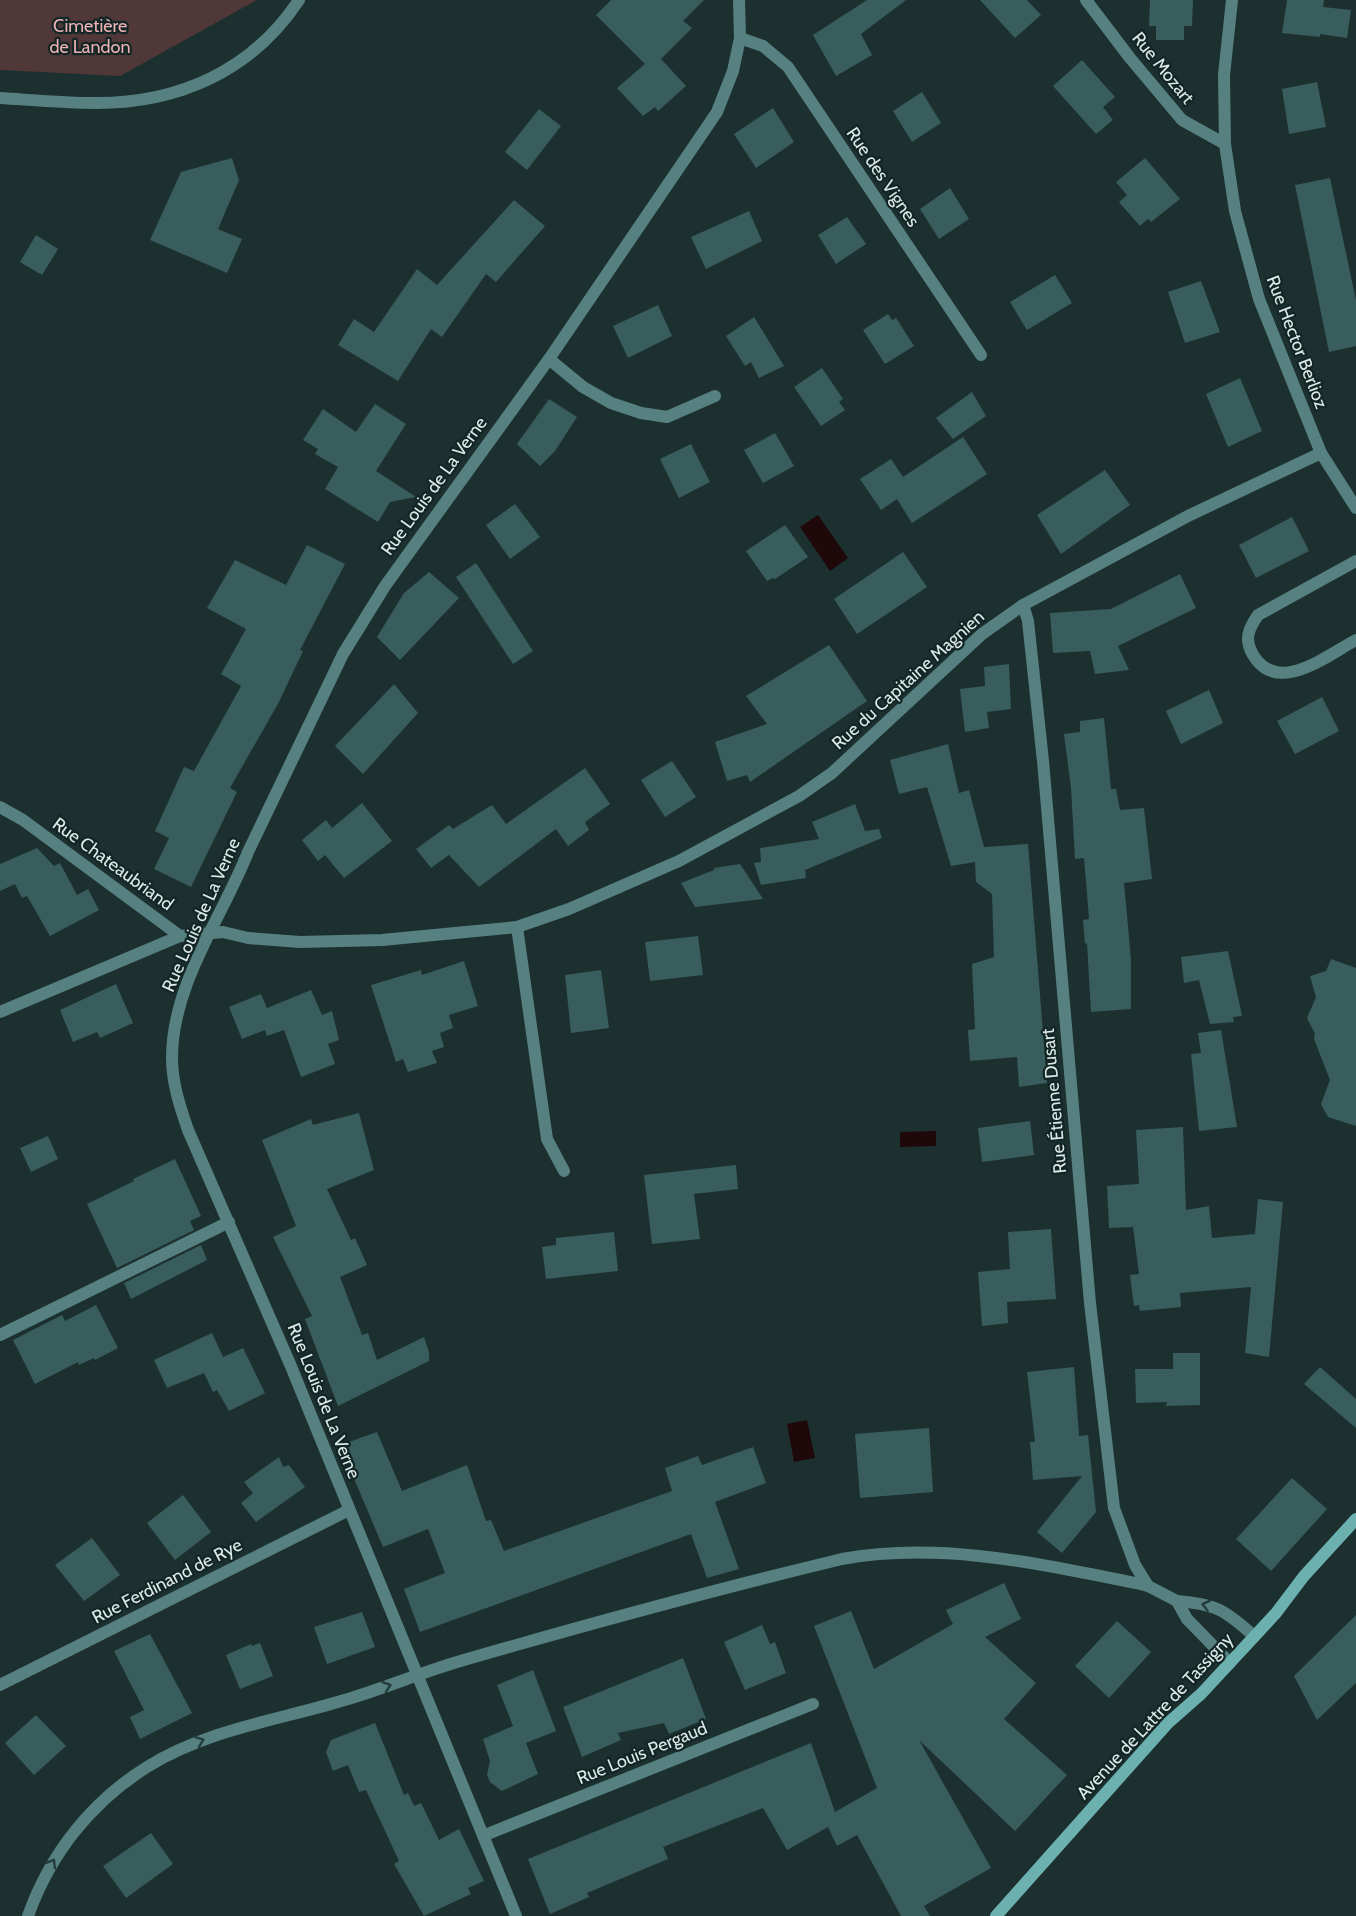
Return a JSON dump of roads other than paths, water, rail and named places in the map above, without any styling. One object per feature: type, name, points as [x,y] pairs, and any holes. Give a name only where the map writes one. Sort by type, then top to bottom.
[{"type":"main road","name":"Avenue de Lattre de Tassigny","points":[[996,1916],[1168,1723],[1185,1710],[1230,1663],[1356,1519]]},
{"type":"street","points":[[0,98],[97,103],[141,99],[184,91],[219,75],[249,56],[272,33],[299,0]]},
{"type":"street","name":"Rue Louis de La Verne","points":[[516,1916],[290,1364],[188,1130],[179,1105],[172,1060],[172,1040],[180,1003],[209,933],[237,879],[343,654],[385,586],[549,358],[717,112],[733,71],[740,38],[740,0]]},
{"type":"street","name":"Rue Mozart","points":[[1086,0],[1130,58],[1182,120],[1225,144]]},
{"type":"street","name":"Rue Hector Berlioz","points":[[1232,0],[1224,75],[1225,144],[1235,211],[1258,299],[1321,453],[1356,508]]},
{"type":"street","name":"Rue des Vignes","points":[[740,38],[763,46],[788,67],[981,355]]},
{"type":"street","points":[[549,358],[583,387],[611,403],[641,413],[667,417],[715,396]]},
{"type":"street","name":"Rue du Capitaine Magnien","points":[[209,933],[223,932],[248,938],[312,942],[382,940],[517,927],[569,909],[679,861],[799,796],[832,773],[982,634],[1023,605],[1188,516],[1321,453]]},
{"type":"street","points":[[1356,561],[1258,615],[1249,628],[1247,644],[1257,663],[1276,674],[1295,672],[1356,640]]},
{"type":"street","name":"Rue Étienne Dusart","points":[[1023,605],[1028,621],[1043,761],[1090,1303],[1114,1508],[1135,1565],[1148,1587]]},
{"type":"street","name":"Rue Chateaubriand","points":[[0,807],[23,820],[180,936],[209,933]]},
{"type":"street","points":[[517,927],[547,1139],[564,1171]]},
{"type":"street","points":[[0,1012],[180,936]]},
{"type":"street","points":[[0,1335],[229,1222]]},
{"type":"street","name":"Rue Ferdinand de Rye","points":[[0,1684],[350,1510]]},
{"type":"street","points":[[28,1916],[42,1880],[74,1830],[109,1795],[146,1767],[181,1748],[229,1730],[347,1699],[456,1662],[812,1566],[873,1554],[932,1553],[1000,1559],[1072,1570],[1148,1587],[1177,1601],[1204,1603],[1219,1608],[1232,1616],[1254,1636]]},
{"type":"street","points":[[1177,1601],[1187,1620],[1230,1663]]},
{"type":"street","name":"Rue Louis Pergaud","points":[[484,1835],[813,1704]]},
{"type":"park label","name":"Cimetière de Landon","points":[[90,36]]}]
